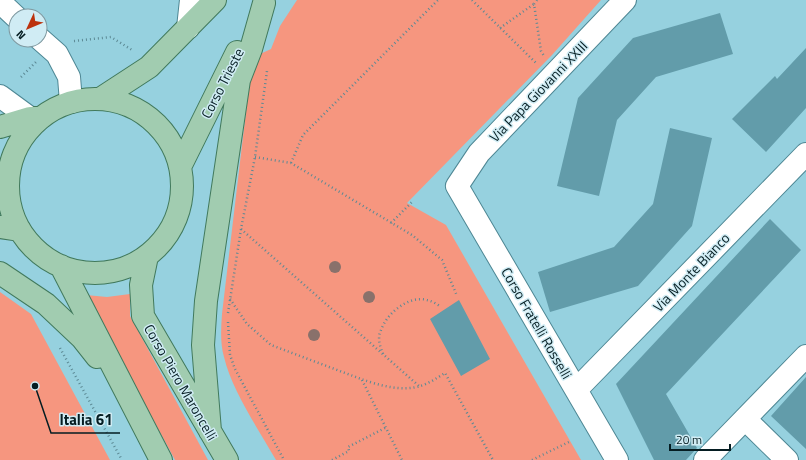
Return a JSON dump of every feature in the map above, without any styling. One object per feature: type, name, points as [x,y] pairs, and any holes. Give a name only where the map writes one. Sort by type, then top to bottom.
[{"type":"main road","points":[[100,99],[149,68],[216,0]]},
{"type":"main road","points":[[210,431],[203,345],[206,301],[239,80],[251,49],[265,1]]},
{"type":"main road","name":"Corso Trieste","points":[[180,167],[220,86],[265,1]]},
{"type":"main road","points":[[0,127],[35,118],[71,102],[100,99],[119,102],[137,110],[152,120],[164,133],[174,149],[180,167],[181,198],[175,220],[165,238],[147,256],[134,264],[120,269],[91,273],[61,266],[40,253],[10,229],[11,209],[8,190],[9,173],[15,152],[35,118]]},
{"type":"main road","name":"Corso Piero Maroncelli","points":[[147,256],[141,286],[143,316],[227,460]]},
{"type":"main road","points":[[61,266],[125,393],[161,460]]},
{"type":"main road","points":[[0,273],[46,304],[82,338],[125,393]]},
{"type":"street","points":[[188,28],[191,0]]},
{"type":"street","name":"Via Papa Giovanni XXIII","points":[[457,186],[479,153],[548,70],[625,0]]},
{"type":"street","points":[[0,2],[8,10]]},
{"type":"street","points":[[48,46],[57,54],[69,77],[71,102]]},
{"type":"street","points":[[0,96],[35,118]]},
{"type":"street","name":"Via Monte Bianco","points":[[577,389],[806,154]]},
{"type":"street","name":"Corso Fratelli Rosselli","points":[[457,186],[577,389],[617,460]]},
{"type":"street","points":[[705,460],[806,356]]},
{"type":"street","points":[[745,419],[787,460]]},
{"type":"path","points":[[291,164],[303,135],[438,0]]},
{"type":"path","points":[[472,0],[500,28],[548,70]]},
{"type":"path","points":[[500,28],[534,4],[537,0]]},
{"type":"path","points":[[534,4],[541,51],[548,70]]},
{"type":"path","points":[[267,70],[255,157],[241,229],[230,299],[227,333],[230,355],[235,369],[284,460]]},
{"type":"path","points":[[255,157],[291,164],[412,235],[442,260],[457,296]]},
{"type":"path","points":[[391,223],[412,202]]},
{"type":"path","points":[[241,229],[419,386]]},
{"type":"path","points":[[230,299],[248,324],[271,345],[361,379],[376,384],[400,388],[419,386],[445,373],[493,460]]},
{"type":"path","points":[[383,354],[379,342],[380,330],[389,316],[399,307],[413,301],[427,300],[441,306]]},
{"type":"path","points":[[63,353],[122,460]]},
{"type":"path","points":[[361,379],[402,460]]},
{"type":"path","points":[[332,460],[349,451],[348,448],[385,428]]},
{"type":"path","points":[[532,460],[571,441]]},
{"type":"shaded area","points":[[297,0],[601,0],[552,55],[407,203],[446,225],[581,460],[276,460],[239,397],[233,383],[223,352],[221,325],[252,61],[258,55],[271,49],[280,26]]},
{"type":"shaded area","points":[[0,292],[31,314],[110,460],[0,460]]},
{"type":"shaded area","points":[[130,294],[130,316],[208,460],[175,460],[86,295],[107,297]]},
{"type":"building","points":[[720,13],[733,54],[656,77],[617,120],[599,196],[557,186],[578,98],[633,38]]},
{"type":"building","points":[[806,48],[806,108],[766,152],[732,119],[775,76],[777,79]]},
{"type":"building","points":[[670,128],[712,138],[692,226],[638,286],[550,312],[538,272],[614,247],[653,204]]},
{"type":"building","points":[[770,219],[801,250],[666,394],[697,448],[686,460],[654,460],[616,384]]},
{"type":"building","points":[[459,300],[490,359],[461,376],[430,319]]},
{"type":"building","points":[[806,377],[806,449],[771,416]]},
{"type":"place","name":"Italia 61","points":[[35,386]]}]
